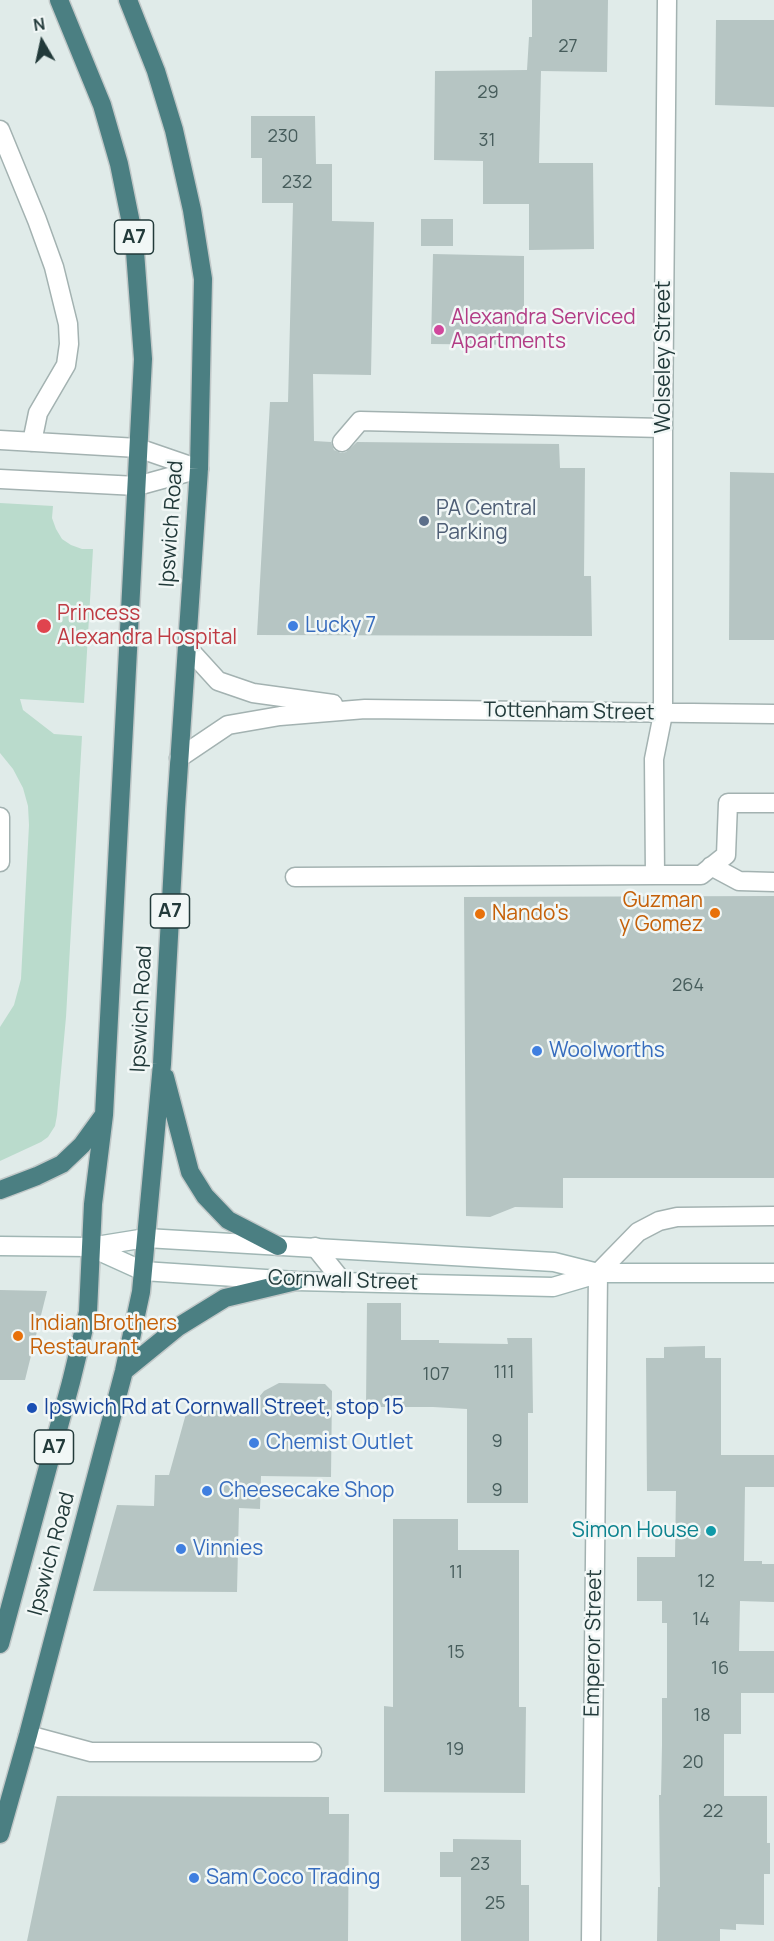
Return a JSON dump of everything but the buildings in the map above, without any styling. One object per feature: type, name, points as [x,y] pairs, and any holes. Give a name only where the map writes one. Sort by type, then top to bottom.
[{"type":"highway","name":"Ipswich Road","points":[[0,1644],[5,1606],[68,1393],[87,1312],[93,1204],[104,1115],[143,358],[134,238],[119,164],[102,105],[59,0]]},
{"type":"highway","name":"Ipswich Road","points":[[0,1834],[124,1371],[141,1292],[162,1064],[179,758],[199,469],[203,279],[192,210],[174,130],[156,71],[128,0]]},
{"type":"highway","points":[[162,1064],[190,1172],[200,1188],[228,1220],[278,1246]]},
{"type":"highway","points":[[0,1190],[62,1164],[82,1144],[104,1115]]},
{"type":"highway","points":[[124,1371],[178,1327],[225,1298],[296,1281]]},
{"type":"street","name":"Wolseley Street","points":[[655,875],[654,759],[663,714],[667,0]]},
{"type":"street","points":[[0,130],[38,220],[54,267],[69,324],[66,365],[38,413],[32,442]]},
{"type":"street","points":[[342,442],[360,422],[663,428]]},
{"type":"street","points":[[0,440],[138,448],[199,469]]},
{"type":"street","points":[[0,479],[137,486],[199,469]]},
{"type":"street","name":"Tottenham Street","points":[[187,647],[218,681],[253,693],[365,709]]},
{"type":"street","name":"Tottenham Street","points":[[179,758],[228,725],[280,716],[365,709],[774,714]]},
{"type":"street","points":[[295,877],[701,874],[726,855],[728,803],[774,803]]},
{"type":"street","points":[[0,817],[0,862]]},
{"type":"street","points":[[711,866],[739,881],[774,882]]},
{"type":"street","points":[[598,1273],[638,1232],[659,1221],[676,1217],[774,1216]]},
{"type":"street","name":"Cornwall Street","points":[[0,1246],[90,1247],[147,1238],[554,1262],[598,1273],[774,1274]]},
{"type":"street","name":"Cornwall Street","points":[[90,1247],[143,1271],[296,1281],[553,1287],[598,1273]]},
{"type":"street","points":[[315,1247],[343,1282]]},
{"type":"street","name":"Emperor Street","points":[[591,1941],[598,1273]]},
{"type":"street","points":[[28,1735],[91,1752],[312,1752]]},
{"type":"green space","points":[[0,503],[53,506],[52,518],[62,539],[82,549],[93,549],[84,703],[20,699],[23,710],[54,734],[82,736],[66,1017],[55,1126],[48,1137],[41,1142],[0,1161],[0,1027],[14,1005],[21,979],[29,825],[28,806],[23,788],[13,769],[0,753]]},
{"type":"place","name":"Alexandra Serviced Apartments","points":[[439,330]]},
{"type":"place","name":"PA Central Parking","points":[[424,521]]},
{"type":"place","name":"Princess Alexandra Hospital","points":[[44,626]]},
{"type":"place","name":"Lucky 7","points":[[293,626]]},
{"type":"place","name":"Guzman y Gomez","points":[[715,913]]},
{"type":"place","name":"Nando's","points":[[480,914]]},
{"type":"place","name":"Woolworths","points":[[537,1051]]},
{"type":"place","name":"Indian Brothers Restaurant","points":[[18,1336]]},
{"type":"place","name":"Ipswich Rd at Cornwall Street, stop 15","points":[[32,1408]]},
{"type":"place","name":"Chemist Outlet","points":[[254,1443]]},
{"type":"place","name":"Cheesecake Shop","points":[[207,1491]]},
{"type":"place","name":"Simon House","points":[[711,1531]]},
{"type":"place","name":"Vinnies","points":[[181,1549]]},
{"type":"place","name":"Sam Coco Trading","points":[[194,1878]]}]
